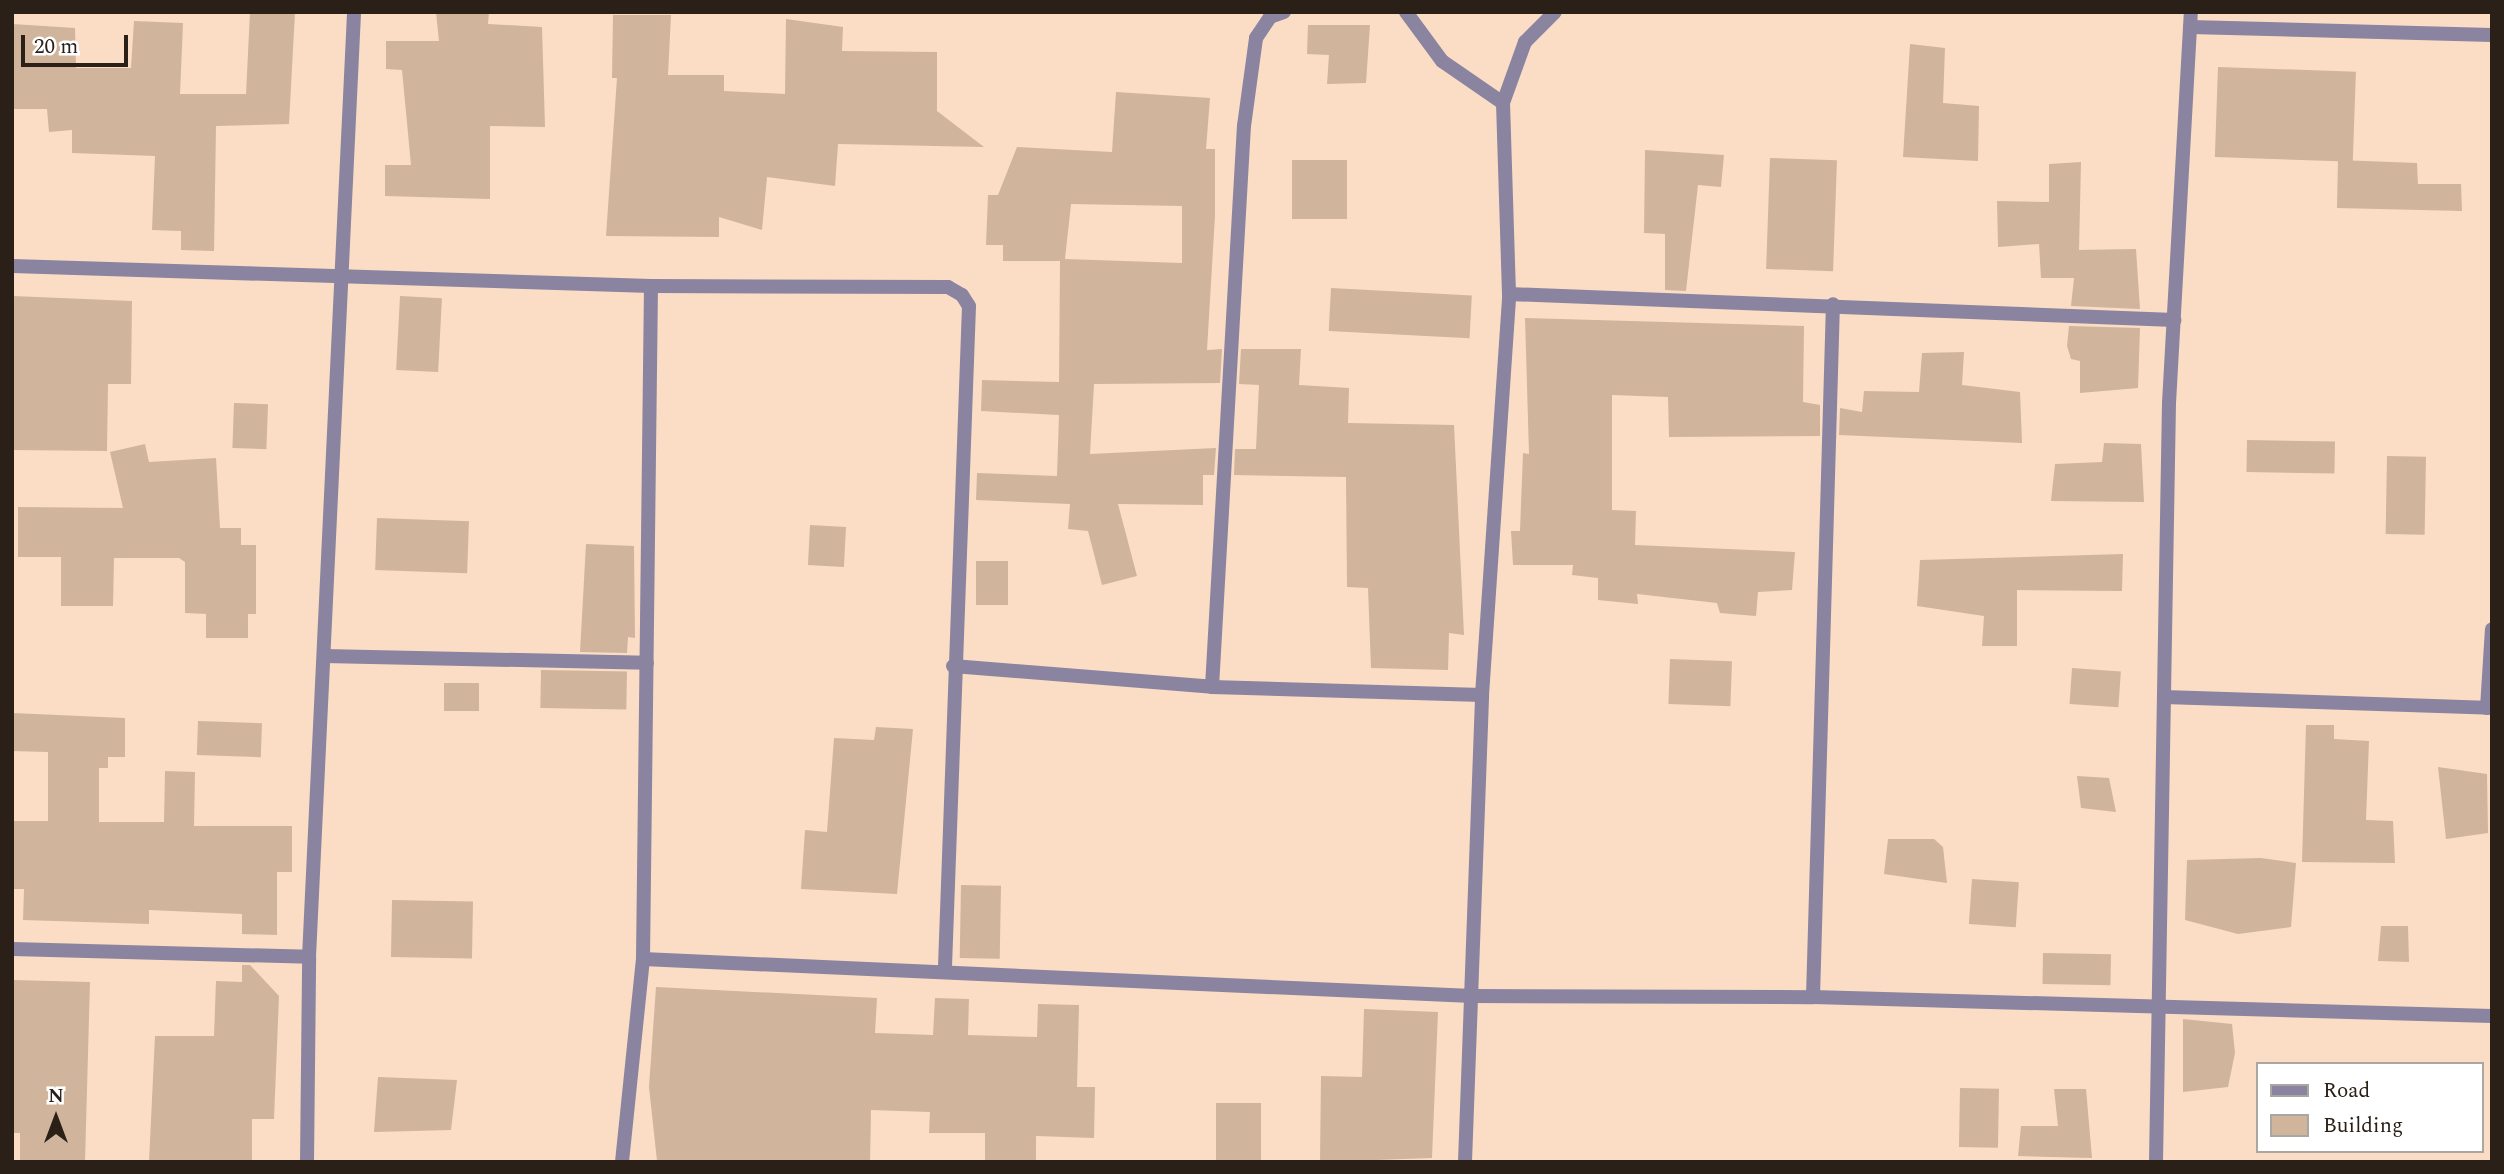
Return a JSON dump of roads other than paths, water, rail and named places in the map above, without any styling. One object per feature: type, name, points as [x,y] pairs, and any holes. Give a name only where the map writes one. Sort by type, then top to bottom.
[{"type":"street","points":[[307,1162],[309,957],[354,12]]},
{"type":"street","points":[[1212,687],[1244,126],[1256,38],[1270,17],[1284,12]]},
{"type":"street","points":[[1406,12],[1442,61],[1503,103]]},
{"type":"street","points":[[1465,1162],[1482,695],[1509,294],[1503,103],[1525,42],[1555,12]]},
{"type":"street","points":[[2156,1162],[2174,320],[2191,20],[2492,35]]},
{"type":"street","points":[[12,266],[341,274],[651,286],[948,287],[962,295],[969,306],[953,666],[946,968]]},
{"type":"street","points":[[622,1162],[643,959],[651,286]]},
{"type":"street","points":[[1509,294],[1833,303],[2174,320]]},
{"type":"street","points":[[1813,997],[1833,303]]},
{"type":"street","points":[[2164,697],[2490,708],[2492,629]]},
{"type":"street","points":[[324,656],[647,663]]},
{"type":"street","points":[[953,666],[1212,687],[1482,695]]},
{"type":"street","points":[[12,950],[309,957]]},
{"type":"street","points":[[643,959],[946,968],[1472,996],[1813,997],[2492,1016]]}]
